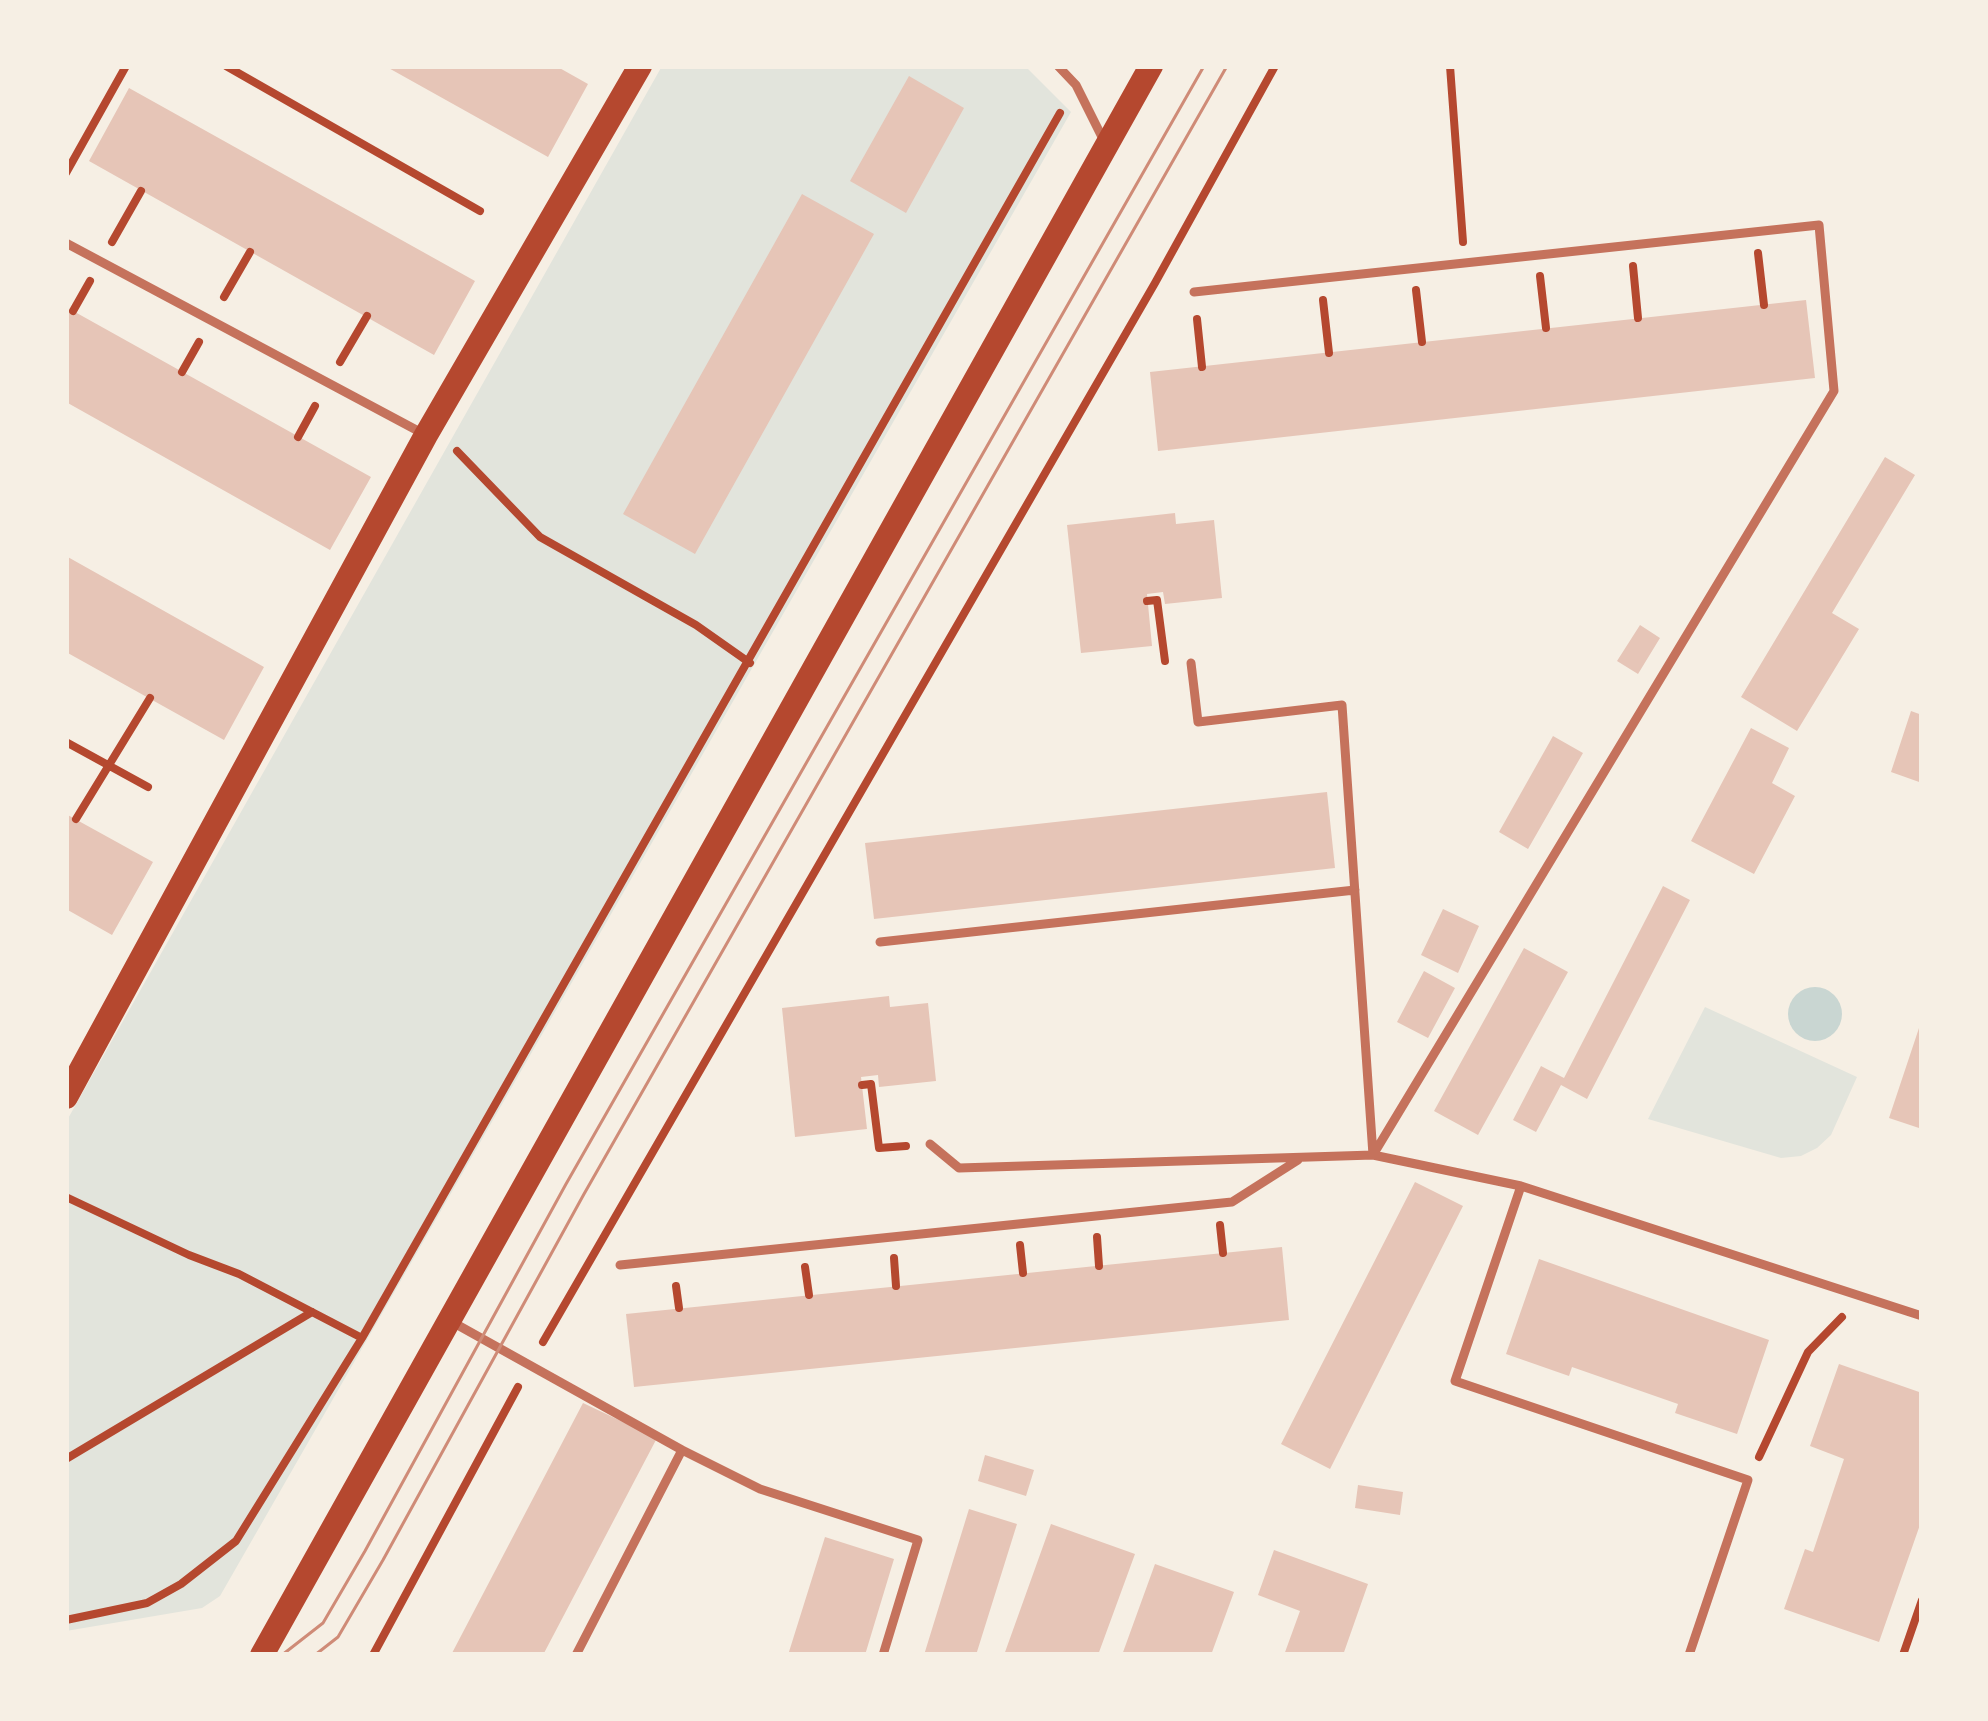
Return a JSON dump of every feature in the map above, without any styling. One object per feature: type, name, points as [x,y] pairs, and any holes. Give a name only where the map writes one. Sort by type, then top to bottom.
[{"type":"main road","points":[[66,1097],[426,435],[640,66]]},
{"type":"main road","points":[[262,1655],[1151,66]]},
{"type":"lane","points":[[1058,66],[1076,85],[1107,146]]},
{"type":"lane","points":[[1194,292],[1819,226],[1834,391],[1372,1155]]},
{"type":"lane","points":[[66,243],[426,435]]},
{"type":"lane","points":[[1191,663],[1198,722],[1342,706],[1372,1155]]},
{"type":"lane","points":[[880,943],[1355,890]]},
{"type":"lane","points":[[930,1144],[959,1168],[1372,1155],[1521,1186],[1922,1316]]},
{"type":"lane","points":[[620,1265],[1232,1202],[1302,1157]]},
{"type":"lane","points":[[1521,1186],[1455,1381],[1748,1480],[1689,1655]]},
{"type":"lane","points":[[449,1321],[760,1489],[918,1540],[883,1655]]},
{"type":"lane","points":[[576,1655],[682,1450]]},
{"type":"path","points":[[66,172],[126,66]]},
{"type":"path","points":[[226,66],[480,211]]},
{"type":"path","points":[[374,1655],[530,1366],[1143,304],[1275,66]]},
{"type":"path","points":[[1450,66],[1465,261]]},
{"type":"path","points":[[66,1620],[147,1603],[181,1584],[236,1541],[362,1338],[1076,85]]},
{"type":"path","points":[[1756,232],[1764,305]]},
{"type":"path","points":[[1631,245],[1638,318]]},
{"type":"path","points":[[1538,254],[1546,328]]},
{"type":"path","points":[[1414,267],[1422,342]]},
{"type":"path","points":[[1321,278],[1329,353]]},
{"type":"path","points":[[1194,292],[1202,367]]},
{"type":"path","points":[[426,435],[453,446],[540,537],[696,625],[750,663]]},
{"type":"path","points":[[1148,601],[1156,600],[1166,667],[1191,663]]},
{"type":"path","points":[[76,819],[150,698]]},
{"type":"path","points":[[66,742],[148,787]]},
{"type":"path","points":[[862,1085],[871,1084],[879,1148],[930,1144]]},
{"type":"path","points":[[66,1197],[239,1274],[362,1338]]},
{"type":"path","points":[[1748,1480],[1808,1352],[1864,1295]]},
{"type":"path","points":[[66,1459],[312,1312]]},
{"type":"path","points":[[1903,1655],[1922,1600]]},
{"type":"shaded area","points":[[662,66],[1025,66],[1071,112],[220,1596],[202,1608],[66,1631],[66,1122]]},
{"type":"shaded area","points":[[1815,987],[1834,995],[1842,1014],[1834,1033],[1815,1041],[1796,1033],[1788,1014],[1796,995]]},
{"type":"shaded area","points":[[1705,1007],[1857,1077],[1831,1135],[1817,1148],[1781,1158],[1648,1119]]},
{"type":"building","points":[[385,66],[556,66],[588,84],[548,157]]},
{"type":"building","points":[[909,76],[964,108],[906,213],[850,181]]},
{"type":"building","points":[[129,88],[475,281],[434,355],[89,161]]},
{"type":"building","points":[[802,194],[874,234],[695,554],[623,514]]},
{"type":"building","points":[[1806,300],[1815,378],[1158,451],[1150,372]]},
{"type":"building","points":[[66,307],[371,477],[330,550],[66,402]]},
{"type":"building","points":[[1885,457],[1915,475],[1832,613],[1859,629],[1797,731],[1741,697]]},
{"type":"building","points":[[1175,513],[1176,524],[1214,520],[1222,598],[1165,604],[1163,592],[1147,594],[1152,646],[1081,653],[1067,525]]},
{"type":"building","points":[[66,556],[264,667],[224,740],[66,652]]},
{"type":"building","points":[[1640,625],[1660,638],[1638,674],[1617,661]]},
{"type":"building","points":[[1911,711],[1922,715],[1922,783],[1891,772]]},
{"type":"building","points":[[1751,728],[1789,748],[1772,783],[1795,796],[1754,874],[1691,841]]},
{"type":"building","points":[[1553,736],[1583,753],[1528,849],[1499,832]]},
{"type":"building","points":[[1327,792],[1335,868],[874,919],[865,843]]},
{"type":"building","points":[[66,814],[153,862],[112,935],[66,909]]},
{"type":"building","points":[[1663,886],[1690,900],[1587,1099],[1561,1085],[1536,1132],[1513,1120],[1541,1066],[1564,1078]]},
{"type":"building","points":[[1443,909],[1479,926],[1458,973],[1421,955]]},
{"type":"building","points":[[1524,948],[1568,972],[1478,1135],[1434,1111]]},
{"type":"building","points":[[1424,971],[1455,988],[1428,1038],[1397,1022]]},
{"type":"building","points":[[889,996],[890,1007],[928,1003],[936,1081],[879,1087],[878,1075],[861,1077],[867,1129],[795,1137],[782,1008]]},
{"type":"building","points":[[1922,1022],[1922,1129],[1889,1118]]},
{"type":"building","points":[[1415,1182],[1463,1206],[1330,1469],[1281,1444]]},
{"type":"building","points":[[1282,1247],[1289,1320],[634,1387],[626,1314]]},
{"type":"building","points":[[1539,1259],[1769,1340],[1737,1434],[1675,1413],[1678,1404],[1572,1367],[1569,1376],[1506,1354]]},
{"type":"building","points":[[1839,1364],[1922,1393],[1922,1519],[1879,1642],[1784,1609],[1805,1549],[1813,1552],[1844,1459],[1810,1446]]},
{"type":"building","points":[[583,1403],[657,1438],[543,1655],[451,1655]]},
{"type":"building","points":[[985,1455],[1034,1470],[1026,1496],[978,1481]]},
{"type":"building","points":[[1358,1485],[1403,1492],[1400,1515],[1355,1508]]},
{"type":"building","points":[[969,1509],[1017,1524],[976,1655],[924,1655]]},
{"type":"building","points":[[1051,1524],[1135,1554],[1098,1655],[1004,1655]]},
{"type":"building","points":[[825,1537],[894,1559],[865,1655],[788,1655]]},
{"type":"building","points":[[1274,1550],[1368,1584],[1343,1655],[1284,1655],[1300,1611],[1258,1595]]},
{"type":"building","points":[[1155,1564],[1234,1592],[1211,1655],[1122,1655]]},
{"type":"tram line","points":[[282,1655],[323,1623],[365,1551],[566,1184],[1204,66]]},
{"type":"tram line","points":[[315,1655],[338,1637],[383,1560],[584,1194],[1227,66]]}]
